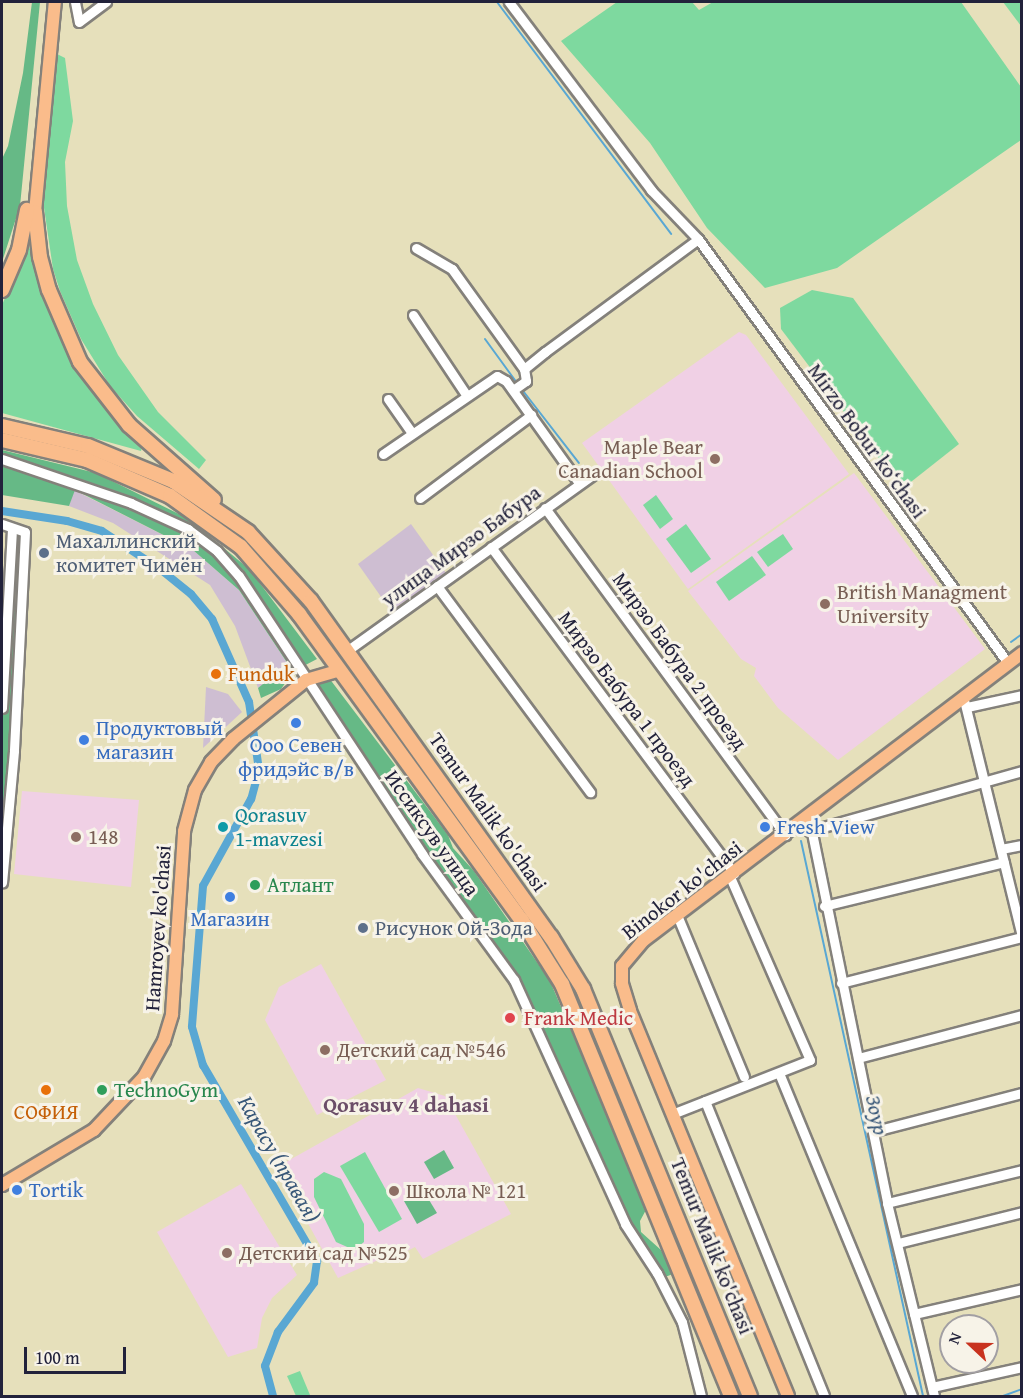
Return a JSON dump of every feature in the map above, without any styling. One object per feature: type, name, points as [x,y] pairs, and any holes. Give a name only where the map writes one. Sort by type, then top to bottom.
[{"type":"highway","points":[[2,290],[31,211]]},
{"type":"highway","points":[[31,211],[40,257],[55,308],[71,346],[91,378],[129,425],[248,532]]},
{"type":"highway","name":"Temur Malik ko'chasi","points":[[2,426],[65,439],[125,458],[199,496],[248,532],[302,589],[348,650],[572,969],[597,1016],[750,1396]]},
{"type":"highway","name":"Temur Malik ko'chasi","points":[[2,440],[109,467],[195,511],[257,563],[324,648],[555,971],[579,1018],[731,1396]]},
{"type":"highway","points":[[641,1170],[657,1163]]},
{"type":"main road","points":[[31,211],[47,2]]},
{"type":"main road","points":[[31,211],[55,2]]},
{"type":"main road","name":"Hamroyev ko'chasi","points":[[2,1185],[100,1125],[134,1092],[157,1057],[174,1004],[188,809],[212,762],[251,724],[306,680],[319,666],[324,648]]},
{"type":"main road","name":"Binokor ko'chasi","points":[[788,1396],[630,1010],[622,971],[634,948],[965,702],[1022,653]]},
{"type":"main road","name":"Hamroyev ko'chasi","points":[[306,680],[340,670]]},
{"type":"street","points":[[75,2],[79,22],[106,2]]},
{"type":"street","name":"Mirzo Bobur ko‘chasi","points":[[509,2],[651,190],[698,239],[1008,663]]},
{"type":"street","points":[[524,369],[698,239]]},
{"type":"street","points":[[416,248],[452,268],[524,369],[526,381],[513,390]]},
{"type":"street","points":[[413,315],[467,396]]},
{"type":"street","points":[[383,454],[494,377],[503,379],[513,390],[579,483]]},
{"type":"street","points":[[388,399],[412,433]]},
{"type":"street","points":[[420,498],[531,415]]},
{"type":"street","name":"Иссиксув улица","points":[[2,459],[130,503],[203,539],[239,576],[422,854],[514,980],[625,1224],[657,1273],[682,1322],[701,1396]]},
{"type":"street","name":"улица Мирзо Бабура","points":[[348,650],[595,473]]},
{"type":"street","name":"Мирзо Бабура 2 проезд","points":[[545,508],[785,835]]},
{"type":"street","points":[[2,524],[25,532],[14,751],[2,882]]},
{"type":"street","points":[[2,708],[12,529]]},
{"type":"street","name":"Мирзо Бабура 1 проезд","points":[[491,547],[732,875],[810,1060],[779,1073]]},
{"type":"street","points":[[437,586],[590,792]]},
{"type":"street","points":[[841,983],[1022,937],[965,702],[1022,695]]},
{"type":"street","points":[[809,831],[1022,771]]},
{"type":"street","points":[[809,818],[809,831],[824,906],[875,1131],[887,1203],[933,1392],[1022,1367]]},
{"type":"street","points":[[1001,849],[1022,845]]},
{"type":"street","points":[[824,906],[1004,862]]},
{"type":"street","points":[[677,915],[744,1077]]},
{"type":"street","points":[[858,1058],[1022,1015]]},
{"type":"street","points":[[672,1114],[779,1073],[912,1396]]},
{"type":"street","points":[[875,1131],[1022,1093]]},
{"type":"street","points":[[705,1101],[824,1396]]},
{"type":"street","points":[[887,1203],[1022,1170]]},
{"type":"street","points":[[898,1243],[1022,1212]]},
{"type":"street","points":[[914,1314],[1022,1289]]},
{"type":"shaded area","name":"Maple Bear Canadian School","points":[[739,332],[746,335],[849,474],[688,589],[582,443]]},
{"type":"shaded area","name":"British Managment University","points":[[854,473],[985,649],[838,760],[778,708],[754,676],[756,668],[741,659],[688,591]]},
{"type":"shaded area","points":[[74,490],[193,550],[239,590],[288,664],[258,688],[235,626],[210,585],[113,523],[69,506]]},
{"type":"shaded area","points":[[411,524],[446,573],[391,611],[358,564]]},
{"type":"shaded area","points":[[206,687],[228,694],[242,712],[203,748]]},
{"type":"shaded area","name":"148","points":[[22,791],[139,800],[131,887],[14,874]]},
{"type":"shaded area","name":"Детский сад №546","points":[[321,964],[386,1080],[317,1115],[265,1020],[279,987]]},
{"type":"shaded area","name":"Школа № 121","points":[[418,1088],[445,1096],[511,1214],[423,1259],[415,1247],[390,1260],[387,1256],[338,1278],[277,1167]]},
{"type":"shaded area","name":"Детский сад №525","points":[[241,1184],[297,1275],[272,1298],[262,1318],[257,1348],[228,1357],[157,1232]]},
{"type":"green space","points":[[32,2],[40,2],[20,206],[2,262],[2,159],[8,146],[23,73]]},
{"type":"green space","points":[[617,2],[692,2],[699,10],[713,2],[961,2],[1021,87],[1021,140],[837,268],[765,288],[707,228],[650,143],[561,41]]},
{"type":"green space","points":[[1003,2],[1021,2],[1021,26]]},
{"type":"green space","points":[[57,54],[65,58],[73,121],[65,162],[67,206],[77,260],[93,304],[118,355],[158,412],[206,460],[199,469],[137,416],[110,386],[81,339],[60,291],[53,269],[43,201]]},
{"type":"green space","points":[[28,243],[49,311],[65,347],[98,399],[142,447],[141,451],[2,413],[2,305]]},
{"type":"green space","points":[[812,290],[853,298],[959,444],[902,489],[781,329],[780,308]]},
{"type":"green space","points":[[2,450],[96,473],[189,519],[249,569],[317,659],[294,671],[281,689],[261,698],[258,688],[288,664],[239,590],[193,550],[75,490],[69,506],[2,495],[2,466],[74,490],[78,483],[2,456]]},
{"type":"green space","points":[[656,495],[673,519],[660,529],[643,505]]},
{"type":"green space","points":[[686,524],[711,559],[691,573],[666,539]]},
{"type":"green space","points":[[783,534],[793,549],[768,567],[757,552]]},
{"type":"green space","points":[[752,556],[766,575],[729,601],[716,582]]},
{"type":"green space","points":[[8,605],[20,606],[2,882],[2,708]]},
{"type":"green space","points":[[329,678],[448,835],[453,848],[474,871],[550,981],[647,1208],[640,1221],[641,1232],[661,1250],[673,1274],[665,1277],[626,1214],[523,997],[422,854],[316,687]]},
{"type":"green space","points":[[444,1150],[454,1168],[434,1179],[424,1162]]},
{"type":"green space","points":[[365,1152],[402,1219],[379,1232],[340,1166]]},
{"type":"green space","points":[[324,1172],[341,1179],[364,1224],[364,1242],[354,1250],[336,1242],[314,1197],[314,1179]]},
{"type":"green space","points":[[423,1190],[437,1213],[417,1224],[404,1201]]},
{"type":"green space","points":[[300,1371],[310,1395],[296,1396],[287,1376]]},
{"type":"waterway","points":[[497,2],[671,234]]},
{"type":"waterway","points":[[485,339],[517,383]]},
{"type":"waterway","points":[[520,387],[579,463]]},
{"type":"waterway","name":"Карасу (правая)","points":[[2,511],[67,521],[102,531],[160,569],[191,594],[212,619],[249,702],[259,770],[251,799],[203,886],[192,1027],[203,1065],[317,1261],[314,1283],[278,1332],[265,1366],[273,1396]]},
{"type":"waterway","points":[[1011,642],[1022,634]]},
{"type":"waterway","name":"Зоур","points":[[801,841],[923,1396]]},
{"type":"waterway","points":[[1003,1396],[1022,1389]]},
{"type":"place","name":"Maple Bear Canadian School","points":[[715,459]]},
{"type":"place","name":"Махаллинский комитет Чимён","points":[[44,553]]},
{"type":"place","name":"British Managment University","points":[[825,604]]},
{"type":"place","name":"Funduk","points":[[216,674]]},
{"type":"place","name":"Ооо Севен фридэйс в/в","points":[[296,723]]},
{"type":"place","name":"Продуктовый магазин","points":[[84,740]]},
{"type":"place","name":"Qorasuv 1-mavzesi","points":[[223,827]]},
{"type":"place","name":"Fresh View","points":[[765,827]]},
{"type":"place","name":"148","points":[[76,837]]},
{"type":"place","name":"Атлант","points":[[255,885]]},
{"type":"place","name":"Магазин","points":[[230,897]]},
{"type":"place","name":"Рисунок Ой-Зода","points":[[363,928]]},
{"type":"place","name":"Frank Medic","points":[[510,1018]]},
{"type":"place","name":"Детский сад №546","points":[[325,1050]]},
{"type":"place","name":"СОФИЯ","points":[[46,1090]]},
{"type":"place","name":"TechnoGym","points":[[102,1090]]},
{"type":"place","name":"Tortik","points":[[17,1190]]},
{"type":"place","name":"Школа № 121","points":[[394,1191]]},
{"type":"place","name":"Детский сад №525","points":[[227,1253]]},
{"type":"district","name":"Qorasuv 4 dahasi","points":[[406,1105]]}]
